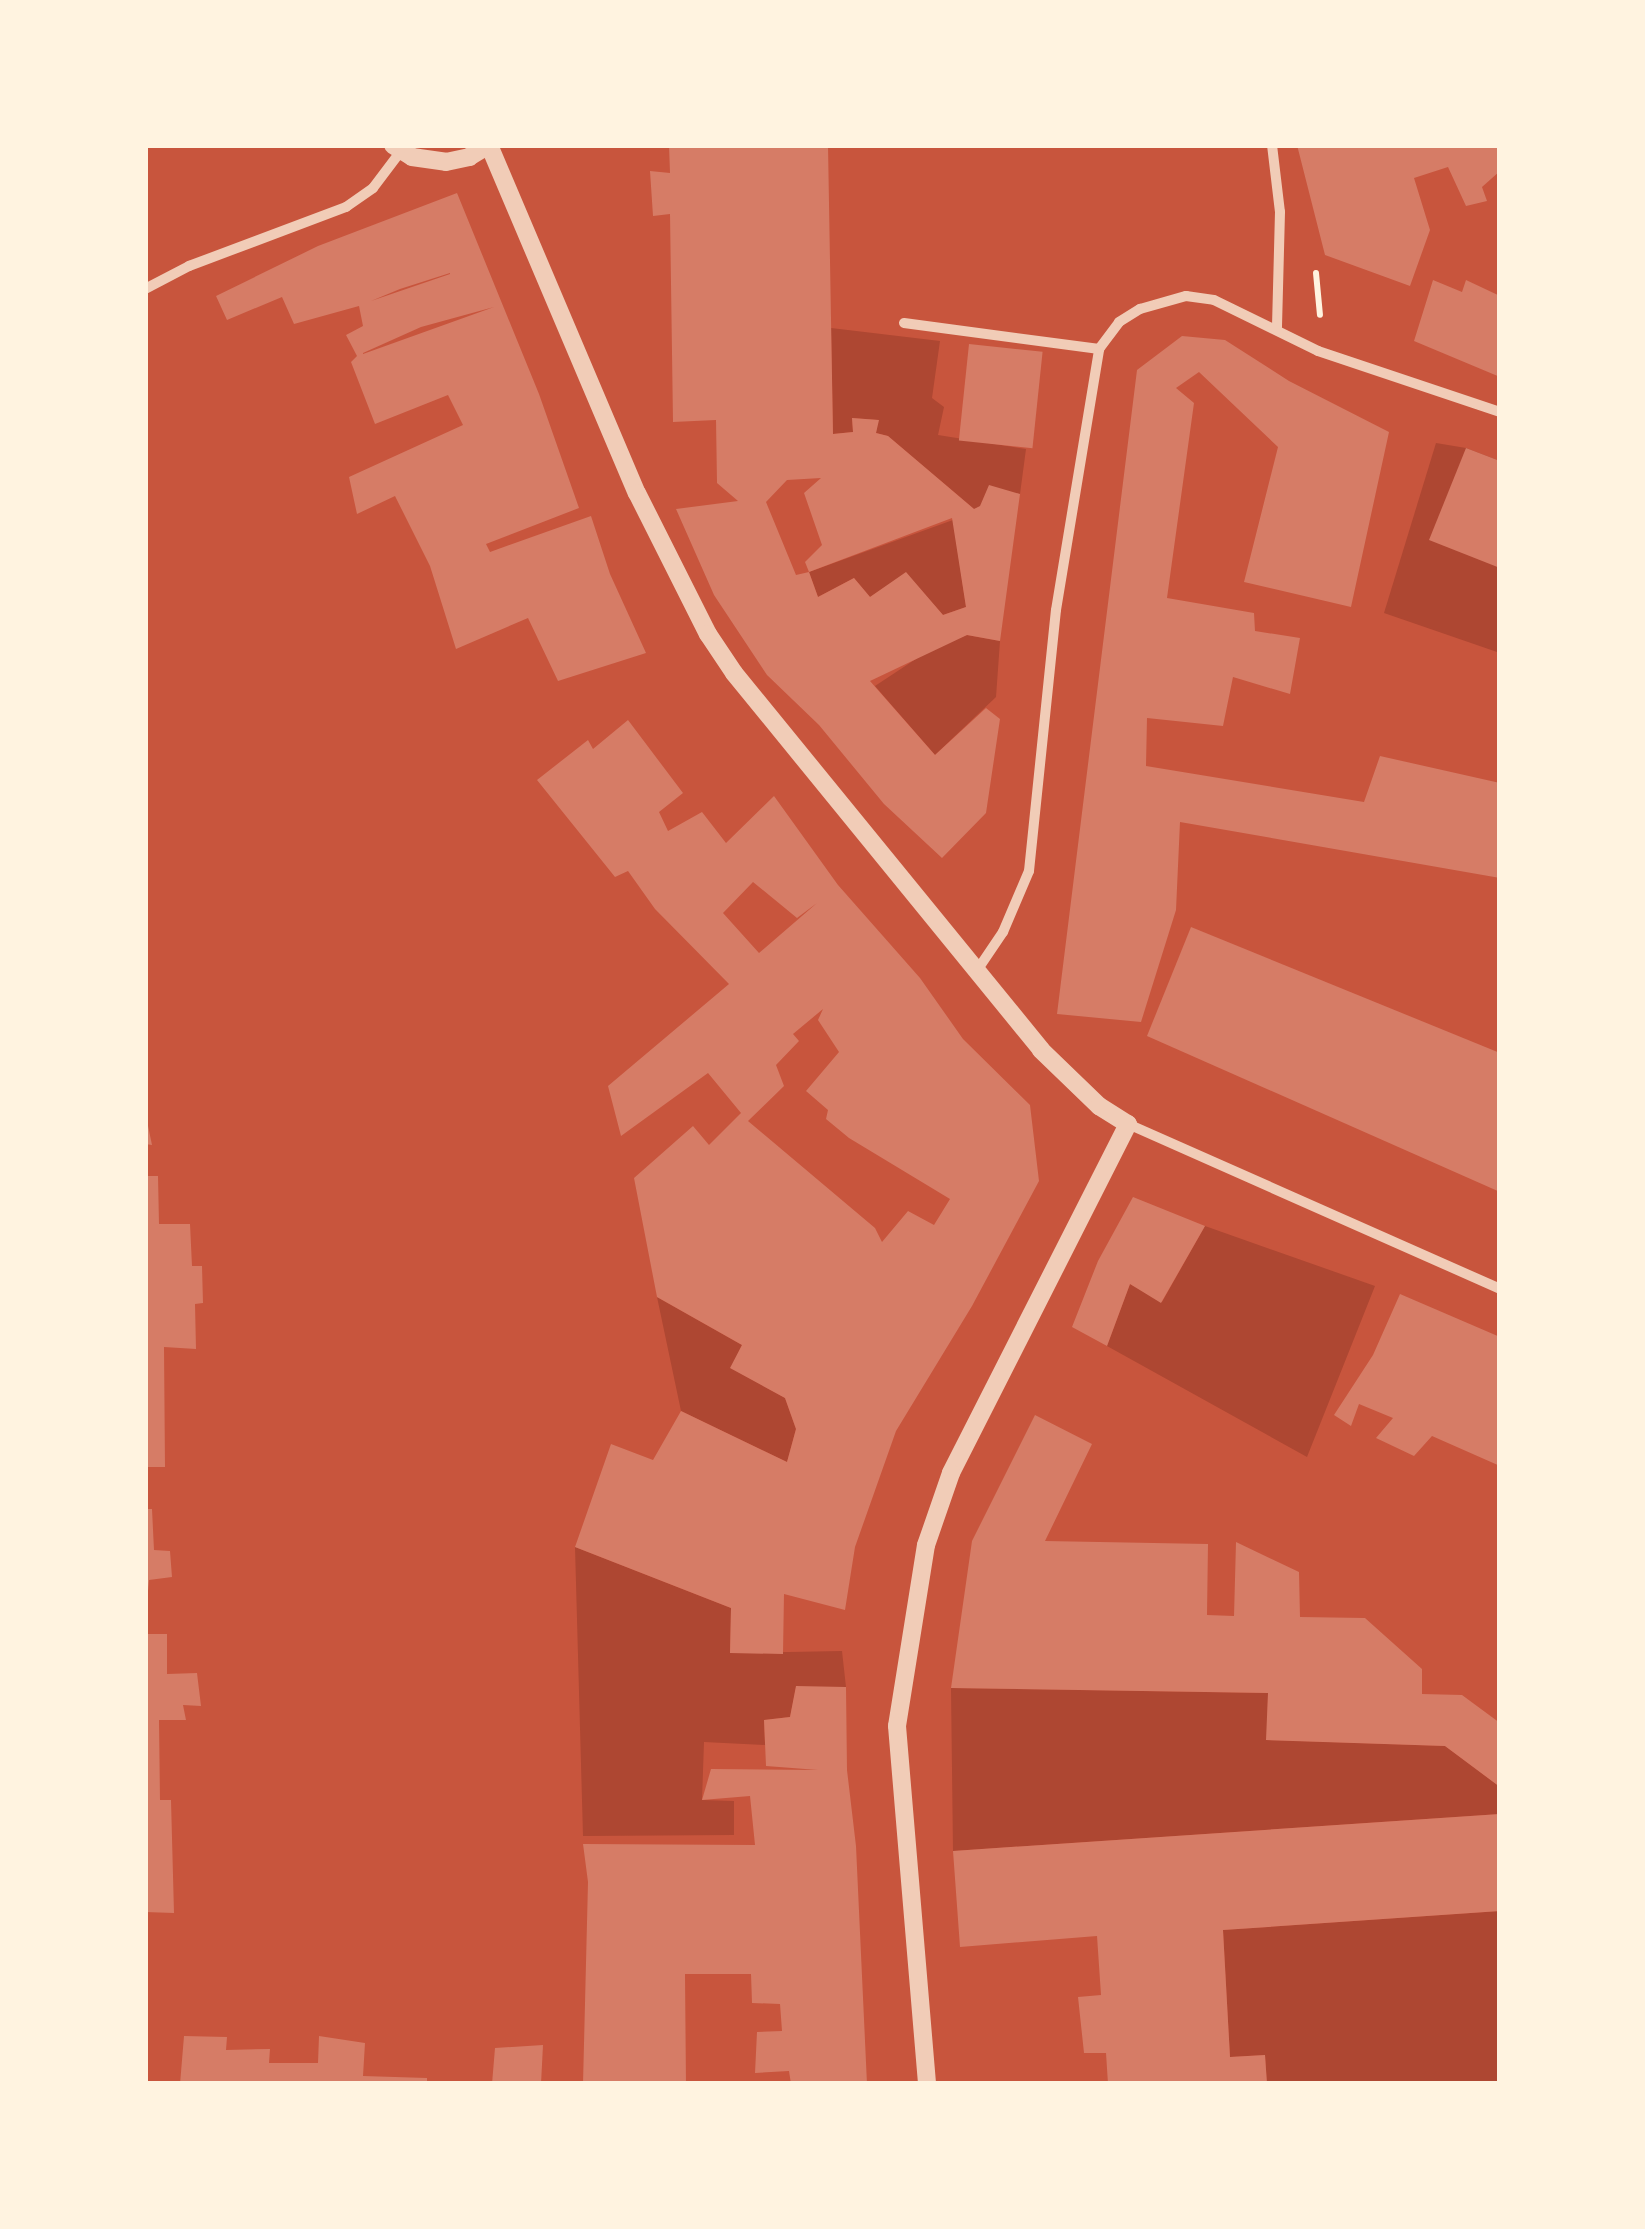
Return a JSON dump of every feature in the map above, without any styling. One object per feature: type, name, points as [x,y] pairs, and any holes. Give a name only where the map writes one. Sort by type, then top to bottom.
[{"type":"street","points":[[145,289],[189,266],[346,207],[372,188],[397,148],[422,160],[446,162],[469,158],[489,145],[637,493],[708,634],[734,672],[1072,1081],[1128,1124],[1500,1288]]},
{"type":"street","points":[[1272,145],[1280,212],[1276,330]]},
{"type":"street","points":[[978,969],[1003,932],[1029,871],[1056,610],[1099,349],[1119,322],[1140,308],[1186,296],[1235,307],[1338,358],[1500,412]]},
{"type":"street","points":[[904,323],[1099,349]]},
{"type":"street","points":[[928,2084],[897,1726],[926,1545],[951,1473],[1128,1124]]},
{"type":"shaded area","points":[[831,328],[940,341],[932,398],[944,407],[938,435],[1026,449],[1020,494],[974,509],[888,436],[876,433],[878,420],[852,418],[853,432],[833,434]]},
{"type":"shaded area","points":[[1436,443],[1466,448],[1500,461],[1500,653],[1384,613]]},
{"type":"shaded area","points":[[953,520],[966,607],[943,615],[906,573],[870,597],[854,578],[818,597],[809,572]]},
{"type":"shaded area","points":[[967,635],[1000,641],[996,697],[935,755],[875,686],[931,649]]},
{"type":"shaded area","points":[[1205,1226],[1375,1286],[1307,1457],[1107,1346],[1130,1284],[1162,1302]]},
{"type":"shaded area","points":[[657,1297],[742,1345],[731,1368],[785,1398],[796,1429],[787,1462],[681,1411]]},
{"type":"shaded area","points":[[575,1547],[731,1608],[730,1653],[842,1651],[846,1687],[796,1687],[790,1717],[764,1720],[765,1745],[704,1742],[702,1800],[734,1801],[734,1835],[583,1836]]},
{"type":"shaded area","points":[[951,1688],[1268,1693],[1267,1740],[1445,1746],[1500,1787],[1500,1814],[953,1851]]},
{"type":"shaded area","points":[[1500,1911],[1500,2084],[1267,2084],[1265,2055],[1230,2057],[1223,1930]]},
{"type":"building","points":[[669,145],[828,145],[833,434],[853,432],[852,418],[879,420],[876,433],[888,436],[974,509],[980,506],[989,485],[1020,494],[1000,641],[967,635],[870,681],[935,755],[986,708],[1000,719],[986,813],[942,858],[884,804],[819,725],[767,675],[714,595],[676,509],[738,501],[717,483],[716,420],[673,422],[670,214],[653,216],[650,171],[670,173]],"holes":[[[821,478],[804,493],[822,545],[805,562],[809,572],[796,575],[766,502],[787,480]],[[952,518],[966,607],[943,615],[906,572],[870,597],[854,578],[818,597],[809,572]]]},
{"type":"building","points":[[1297,145],[1500,145],[1500,171],[1482,187],[1487,201],[1466,206],[1448,167],[1414,178],[1430,230],[1410,286],[1325,255]]},
{"type":"building","points":[[457,193],[539,394],[579,508],[486,544],[490,552],[591,516],[610,574],[646,653],[558,681],[528,618],[456,649],[430,566],[395,496],[357,514],[349,477],[463,425],[448,395],[375,424],[351,362],[357,356],[346,335],[363,326],[359,306],[294,324],[282,297],[227,320],[216,296],[318,246]],"holes":[[[450,274],[371,301],[400,289]],[[494,307],[363,354],[421,327]]]},
{"type":"building","points":[[1433,280],[1462,292],[1466,280],[1500,296],[1500,377],[1414,341]]},
{"type":"building","points":[[1182,336],[1225,340],[1289,381],[1389,432],[1351,607],[1244,582],[1278,447],[1199,372],[1176,388],[1194,403],[1167,598],[1254,613],[1255,631],[1300,638],[1290,694],[1233,677],[1223,726],[1147,718],[1146,766],[1364,802],[1380,756],[1500,783],[1500,878],[1180,822],[1176,910],[1141,1022],[1057,1014],[1137,370]]},
{"type":"building","points":[[969,344],[1043,352],[1032,448],[959,440]]},
{"type":"building","points":[[1466,448],[1500,461],[1500,568],[1429,540]]},
{"type":"building","points":[[628,720],[683,793],[659,812],[668,831],[702,812],[726,843],[774,796],[838,885],[920,978],[963,1039],[1030,1105],[1039,1181],[972,1306],[896,1431],[855,1547],[845,1610],[784,1594],[783,1654],[730,1653],[731,1608],[575,1547],[611,1444],[653,1460],[681,1411],[787,1462],[796,1429],[785,1398],[730,1368],[742,1345],[657,1297],[634,1178],[693,1126],[709,1145],[741,1113],[708,1073],[621,1136],[608,1086],[729,984],[655,909],[628,871],[615,877],[537,780],[588,740],[593,749]],"holes":[[[753,882],[797,918],[817,903],[759,953],[723,913]],[[823,1009],[818,1020],[839,1052],[806,1091],[828,1110],[826,1119],[849,1138],[950,1199],[934,1225],[908,1211],[882,1242],[875,1228],[748,1121],[784,1086],[776,1065],[799,1041],[793,1034]]]},
{"type":"building","points":[[1191,927],[1500,1053],[1500,1192],[1147,1036]]},
{"type":"building","points":[[147,1121],[152,1145],[145,1144]]},
{"type":"building","points":[[145,1176],[158,1176],[159,1224],[190,1224],[192,1266],[202,1266],[203,1303],[195,1304],[196,1349],[164,1347],[165,1467],[145,1467]]},
{"type":"building","points":[[1133,1197],[1205,1226],[1161,1303],[1130,1284],[1107,1346],[1072,1327],[1098,1261]]},
{"type":"building","points":[[1400,1294],[1500,1337],[1500,1466],[1432,1436],[1414,1456],[1376,1438],[1393,1418],[1359,1404],[1351,1426],[1334,1415],[1373,1355]]},
{"type":"building","points":[[1035,1415],[1092,1444],[1045,1541],[1208,1544],[1207,1615],[1234,1616],[1236,1542],[1299,1572],[1300,1617],[1365,1618],[1422,1669],[1422,1694],[1462,1695],[1500,1723],[1500,1787],[1445,1746],[1266,1740],[1268,1693],[951,1688],[972,1541]]},
{"type":"building","points":[[145,1509],[152,1509],[154,1550],[170,1551],[172,1577],[149,1580],[148,1591]]},
{"type":"building","points":[[145,1634],[167,1634],[167,1674],[197,1673],[201,1706],[183,1705],[186,1720],[159,1720],[160,1800],[171,1800],[174,1913],[145,1912]]},
{"type":"building","points":[[796,1686],[846,1687],[847,1770],[856,1846],[867,2084],[791,2084],[789,2071],[755,2073],[757,2032],[782,2031],[780,2004],[752,2003],[751,1974],[685,1974],[686,2084],[583,2084],[588,1882],[583,1844],[755,1845],[750,1796],[702,1800],[711,1769],[818,1770],[766,1766],[764,1720],[790,1717]]},
{"type":"building","points":[[1500,1814],[1500,1911],[1223,1930],[1230,2057],[1265,2055],[1267,2084],[1108,2084],[1106,2053],[1084,2053],[1078,1997],[1101,1995],[1097,1936],[960,1947],[953,1851]]},
{"type":"building","points":[[184,2036],[227,2037],[226,2050],[270,2049],[269,2063],[318,2063],[319,2036],[365,2043],[363,2076],[427,2078],[427,2084],[180,2084]]},
{"type":"building","points":[[543,2045],[541,2084],[492,2084],[495,2048]]}]
